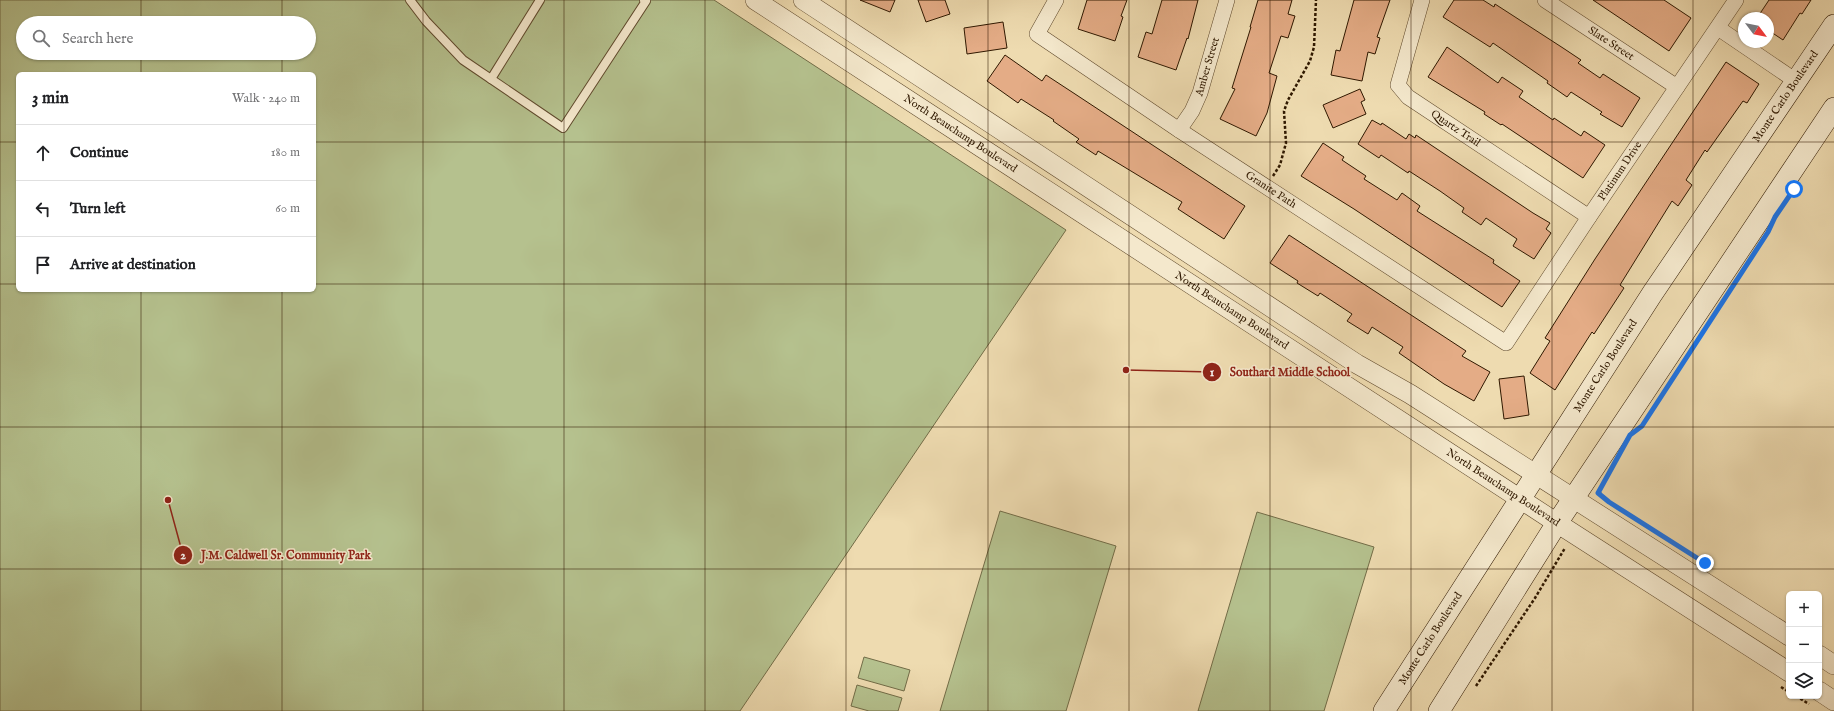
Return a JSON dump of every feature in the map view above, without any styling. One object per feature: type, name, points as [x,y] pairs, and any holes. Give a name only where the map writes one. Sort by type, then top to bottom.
[{"type":"main road","name":"Monte Carlo Boulevard","points":[[1384,711],[1652,294],[1834,25]]},
{"type":"main road","points":[[1439,711],[1573,498],[1834,108]]},
{"type":"street","name":"North Beauchamp Boulevard","points":[[755,0],[1521,500],[1786,670]]},
{"type":"street","points":[[803,0],[1357,364],[1410,394],[1786,634]]},
{"type":"street","name":"Granite Path","points":[[1056,0],[1037,34],[1179,130],[1506,343]]},
{"type":"street","name":"Amber Street","points":[[1179,130],[1192,111],[1200,93],[1228,0]]},
{"type":"street","name":"Quartz Trail","points":[[1422,0],[1398,85],[1408,97],[1588,217]]},
{"type":"street","name":"Slate Street","points":[[1545,0],[1677,87]]},
{"type":"street","name":"Platinum Drive","points":[[1506,343],[1588,217],[1736,0]]},
{"type":"street","points":[[1718,28],[1796,81]]},
{"type":"street","points":[[1822,657],[1834,665]]},
{"type":"street","points":[[1822,693],[1834,701]]},
{"type":"lane","points":[[410,0],[426,21],[463,60],[563,128],[646,1],[644,0]]},
{"type":"lane","points":[[491,79],[540,0]]},
{"type":"path","points":[[1273,176],[1280,165],[1286,143],[1284,111],[1288,100],[1310,61],[1314,47],[1316,0]]},
{"type":"path","points":[[1601,487],[1598,493],[1609,502]]},
{"type":"path","points":[[1473,691],[1535,598],[1561,554]]},
{"type":"green space","points":[[0,0],[714,0],[1066,230],[740,711],[0,711]]},
{"type":"green space","points":[[1000,511],[1116,546],[1066,711],[940,711]]},
{"type":"green space","points":[[1257,512],[1374,547],[1324,711],[1198,711]]},
{"type":"green space","points":[[864,657],[910,670],[904,691],[858,678]]},
{"type":"green space","points":[[857,685],[902,698],[898,711],[869,711],[851,706]]},
{"type":"building","points":[[860,0],[895,0],[890,12]]},
{"type":"building","points":[[918,0],[945,0],[950,14],[926,22]]},
{"type":"building","points":[[1087,0],[1127,0],[1121,16],[1123,17],[1115,41],[1078,29]]},
{"type":"building","points":[[1162,0],[1198,0],[1188,39],[1187,38],[1176,70],[1138,57],[1146,32],[1152,34]]},
{"type":"building","points":[[1258,0],[1292,0],[1288,14],[1295,16],[1288,38],[1281,36],[1269,73],[1277,76],[1267,113],[1256,136],[1220,119],[1235,89],[1232,88]]},
{"type":"building","points":[[1354,0],[1390,0],[1377,37],[1380,38],[1375,54],[1368,52],[1362,81],[1331,75],[1336,50],[1340,51]]},
{"type":"building","points":[[1454,0],[1483,0],[1494,7],[1495,4],[1581,60],[1578,63],[1600,78],[1603,74],[1640,98],[1622,127],[1600,114],[1602,112],[1571,92],[1567,97],[1547,83],[1548,81],[1493,43],[1490,47],[1443,17]]},
{"type":"building","points":[[1593,0],[1664,0],[1691,18],[1669,51]]},
{"type":"building","points":[[1769,0],[1811,0],[1802,14],[1800,13],[1783,40],[1774,34],[1774,12],[1761,12]]},
{"type":"building","points":[[1003,22],[1007,48],[967,54],[964,28]]},
{"type":"building","points":[[1447,47],[1498,83],[1502,77],[1523,91],[1519,97],[1553,120],[1554,118],[1581,136],[1584,131],[1605,145],[1583,178],[1502,124],[1501,125],[1484,114],[1485,112],[1428,77]]},
{"type":"building","points":[[1005,55],[1042,81],[1046,75],[1245,206],[1224,239],[1178,209],[1182,202],[1098,151],[1096,155],[1076,142],[1079,139],[1053,121],[1054,120],[1021,99],[1018,103],[987,81]]},
{"type":"building","points":[[1726,62],[1759,84],[1747,103],[1743,101],[1707,152],[1705,150],[1686,180],[1692,185],[1678,206],[1672,201],[1620,285],[1624,288],[1594,334],[1592,332],[1555,390],[1530,373],[1550,341],[1545,338],[1595,259]]},
{"type":"building","points":[[1360,89],[1365,100],[1361,102],[1366,114],[1333,128],[1323,105]]},
{"type":"building","points":[[1372,120],[1381,125],[1382,123],[1406,139],[1409,134],[1415,138],[1416,135],[1550,223],[1546,229],[1551,233],[1534,259],[1513,246],[1517,239],[1486,218],[1481,225],[1462,212],[1464,208],[1440,191],[1409,171],[1408,173],[1381,155],[1379,158],[1358,144]]},
{"type":"building","points":[[1323,143],[1344,157],[1342,160],[1366,176],[1364,179],[1397,200],[1402,193],[1420,206],[1417,211],[1494,260],[1493,263],[1520,281],[1502,307],[1354,209],[1301,176]]},
{"type":"building","points":[[1289,235],[1466,351],[1462,356],[1490,372],[1474,401],[1444,384],[1399,353],[1403,347],[1372,327],[1368,334],[1347,321],[1352,314],[1320,293],[1318,296],[1297,283],[1298,281],[1270,263]]},
{"type":"building","points":[[1524,376],[1529,415],[1504,419],[1499,379]]},
{"type":"place","name":"Southard Middle School","points":[[1126,370]]},
{"type":"place","name":"J.M. Caldwell Sr. Community Park","points":[[168,500]]},
{"type":"route","points":[[1705,563],[1609,502],[1598,493],[1617,456],[1630,435],[1642,426],[1768,232],[1775,217],[1794,189]]}]
